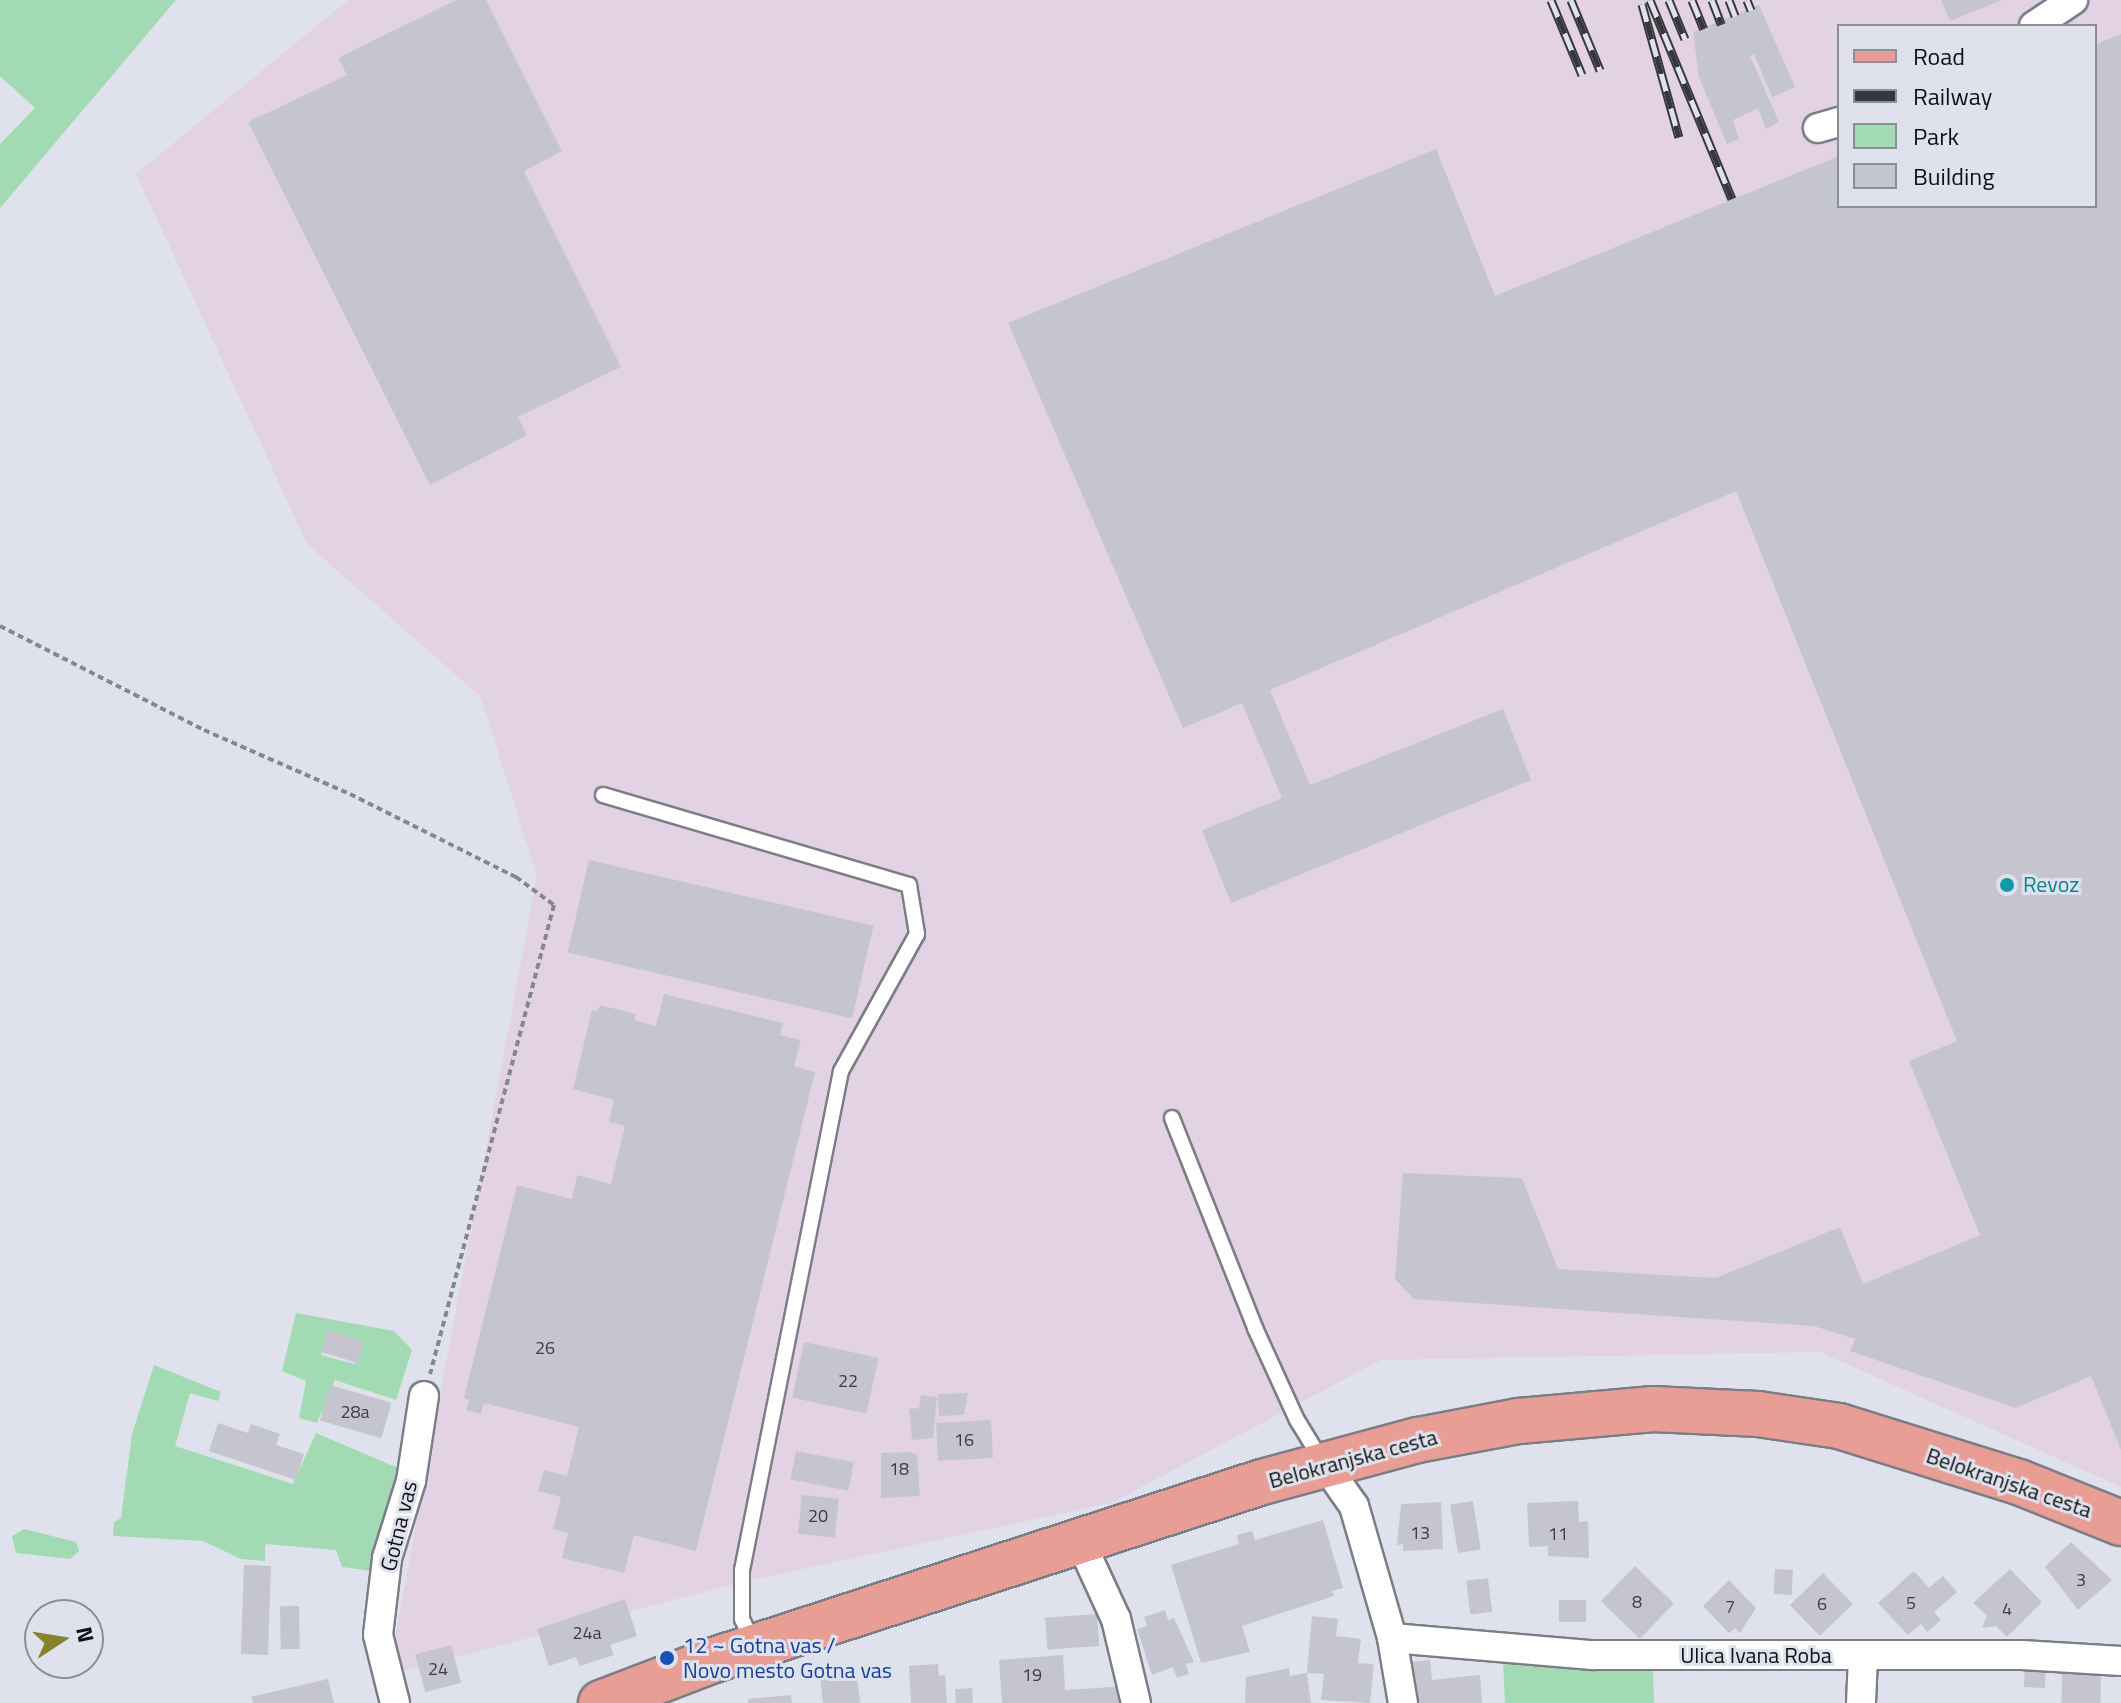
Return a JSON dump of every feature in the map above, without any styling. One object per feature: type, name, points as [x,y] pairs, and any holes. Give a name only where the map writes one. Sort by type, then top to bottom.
[{"type":"main road","name":"Belokranjska cesta","points":[[601,1703],[755,1647],[1325,1465],[1519,1421],[1653,1409],[1758,1414],[1839,1426],[2019,1482],[2121,1523]]},
{"type":"street","points":[[2037,24],[2073,0]]},
{"type":"street","name":"Gotna vas","points":[[395,1703],[378,1635],[387,1558],[411,1481],[424,1396]]},
{"type":"street","points":[[1325,1465],[1354,1506],[1392,1638],[1403,1703]]},
{"type":"street","points":[[1081,1543],[1116,1619],[1136,1703]]},
{"type":"street","name":"Ulica Ivana Roba","points":[[1392,1638],[1592,1655],[2022,1655],[2121,1661]]},
{"type":"street","points":[[1861,1703],[1863,1657]]},
{"type":"lane","points":[[603,795],[909,885],[917,934],[841,1071],[742,1570],[742,1619],[755,1647]]},
{"type":"lane","points":[[1172,1118],[1265,1351],[1297,1420],[1325,1465]]},
{"type":"path","points":[[0,626],[204,730],[350,794],[489,863],[554,905],[424,1396]]},
{"type":"shaded area","name":"Revoz","points":[[348,0],[2121,0],[2121,1487],[1820,1352],[1381,1360],[1111,1503],[742,1582],[388,1675],[537,876],[481,697],[307,544],[136,174]]},
{"type":"green space","points":[[0,0],[176,0],[0,208],[0,144],[35,108],[0,76]]},
{"type":"green space","points":[[296,1313],[394,1331],[412,1350],[396,1400],[335,1380],[317,1423],[299,1418],[306,1381],[282,1371]],"holes":[[[328,1331],[363,1341],[354,1364],[321,1355]]]},
{"type":"green space","points":[[154,1365],[221,1392],[218,1401],[190,1393],[175,1446],[293,1484],[316,1433],[398,1468],[396,1495],[373,1571],[342,1567],[336,1550],[265,1544],[265,1561],[241,1559],[203,1541],[113,1536],[114,1522],[121,1518],[132,1434]]},
{"type":"green space","points":[[24,1529],[76,1542],[79,1551],[70,1559],[16,1553],[12,1536]]},
{"type":"green space","points":[[1503,1659],[1653,1667],[1654,1703],[1505,1703]]},
{"type":"building","points":[[456,0],[486,0],[562,151],[524,171],[621,367],[518,417],[527,435],[430,485],[248,122],[347,75],[338,58]]},
{"type":"building","points":[[1941,0],[2002,0],[1950,21]]},
{"type":"building","points":[[1759,5],[1795,87],[1772,97],[1754,54],[1750,56],[1779,122],[1766,129],[1758,108],[1733,120],[1739,139],[1727,144],[1699,77],[1693,32]]},
{"type":"building","name":"Revoz","points":[[2121,34],[2121,1450],[2091,1376],[2016,1408],[1850,1351],[1855,1339],[1814,1326],[1414,1299],[1395,1279],[1403,1173],[1522,1178],[1558,1269],[1716,1278],[1840,1227],[1863,1284],[1980,1235],[1909,1061],[1957,1041],[1736,491],[1270,690],[1310,785],[1503,709],[1531,780],[1231,903],[1202,830],[1282,798],[1242,703],[1183,728],[1008,323],[1436,149],[1495,296],[1837,157],[1837,208],[2097,208],[2097,44]]},
{"type":"building","points":[[589,860],[874,926],[852,1018],[568,953]]},
{"type":"building","points":[[664,994],[783,1023],[780,1035],[801,1040],[794,1066],[815,1072],[696,1551],[634,1535],[624,1573],[562,1558],[568,1533],[553,1529],[561,1497],[538,1491],[544,1470],[567,1476],[579,1427],[484,1403],[481,1414],[466,1410],[469,1400],[464,1398],[517,1185],[572,1199],[577,1175],[611,1184],[625,1126],[609,1122],[614,1100],[573,1089],[592,1010],[598,1011],[600,1005],[636,1014],[634,1020],[656,1026]]},
{"type":"building","points":[[328,1330],[364,1341],[358,1363],[321,1352]]},
{"type":"building","points":[[804,1342],[878,1358],[866,1414],[792,1398]]},
{"type":"building","points":[[330,1385],[392,1403],[381,1438],[320,1421]]},
{"type":"building","points":[[968,1393],[964,1415],[939,1416],[938,1394]]},
{"type":"building","points":[[921,1395],[937,1397],[933,1438],[912,1440],[909,1409],[919,1408]]},
{"type":"building","points":[[991,1420],[993,1458],[938,1461],[936,1423]]},
{"type":"building","points":[[218,1423],[248,1433],[251,1424],[280,1434],[276,1445],[304,1454],[296,1480],[209,1451]]},
{"type":"building","points":[[796,1451],[854,1462],[848,1491],[790,1479]]},
{"type":"building","points":[[910,1452],[917,1455],[920,1496],[881,1498],[881,1453]]},
{"type":"building","points":[[802,1495],[839,1499],[835,1538],[798,1534]]},
{"type":"building","points":[[1473,1501],[1481,1549],[1458,1553],[1450,1505]]},
{"type":"building","points":[[1578,1501],[1579,1522],[1588,1521],[1589,1558],[1548,1556],[1548,1546],[1529,1547],[1527,1503]]},
{"type":"building","points":[[1441,1502],[1443,1549],[1403,1551],[1403,1544],[1397,1545],[1401,1504]]},
{"type":"building","points":[[1323,1520],[1343,1588],[1332,1591],[1334,1596],[1242,1626],[1250,1652],[1201,1663],[1171,1565],[1239,1544],[1237,1535],[1252,1531],[1255,1540]]},
{"type":"building","points":[[2071,1542],[2112,1580],[2078,1610],[2045,1567]]},
{"type":"building","points":[[244,1565],[271,1566],[268,1655],[241,1654]]},
{"type":"building","points":[[1635,1566],[1674,1604],[1640,1639],[1601,1601]]},
{"type":"building","points":[[1775,1569],[1793,1570],[1792,1595],[1774,1594]]},
{"type":"building","points":[[2010,1569],[2042,1602],[2007,1637],[1996,1626],[1982,1628],[1987,1616],[1973,1603]]},
{"type":"building","points":[[1914,1571],[1929,1588],[1943,1576],[1957,1592],[1934,1612],[1941,1620],[1927,1632],[1921,1624],[1908,1635],[1878,1603]]},
{"type":"building","points":[[1823,1573],[1853,1604],[1820,1636],[1790,1605]]},
{"type":"building","points":[[1488,1578],[1492,1612],[1470,1614],[1466,1581]]},
{"type":"building","points":[[1729,1580],[1756,1608],[1740,1633],[1735,1628],[1729,1633],[1703,1606]]},
{"type":"building","points":[[625,1599],[637,1636],[610,1645],[614,1655],[580,1666],[576,1657],[549,1666],[537,1629]]},
{"type":"building","points":[[1559,1600],[1586,1600],[1586,1622],[1559,1622]]},
{"type":"building","points":[[280,1606],[299,1606],[300,1649],[281,1649]]},
{"type":"building","points":[[1165,1610],[1168,1620],[1174,1618],[1194,1662],[1186,1664],[1189,1674],[1177,1678],[1173,1667],[1152,1675],[1137,1629],[1147,1626],[1144,1617]]},
{"type":"building","points":[[1097,1614],[1099,1646],[1047,1650],[1045,1618]]},
{"type":"building","points":[[1312,1616],[1338,1619],[1336,1636],[1361,1639],[1358,1663],[1374,1664],[1370,1703],[1321,1700],[1324,1674],[1307,1673]]},
{"type":"building","points":[[451,1645],[461,1683],[425,1692],[415,1655]]},
{"type":"building","points":[[1063,1655],[1065,1690],[1128,1686],[1129,1703],[1002,1703],[999,1660]]},
{"type":"building","points":[[1430,1660],[1432,1680],[1480,1675],[1482,1703],[1414,1703],[1410,1662]]},
{"type":"building","points":[[938,1664],[939,1676],[945,1675],[947,1703],[911,1703],[909,1666]]},
{"type":"building","points":[[2025,1665],[2046,1666],[2045,1688],[2024,1687]]},
{"type":"building","points":[[856,1668],[860,1703],[823,1703],[819,1673]]},
{"type":"building","points":[[1289,1668],[1290,1676],[1307,1673],[1311,1703],[1245,1703],[1246,1677]]},
{"type":"building","points":[[2062,1672],[2101,1673],[2100,1703],[2061,1703]]},
{"type":"building","points":[[328,1679],[334,1703],[253,1703],[251,1697]]},
{"type":"building","points":[[972,1688],[973,1703],[956,1703],[955,1689]]},
{"type":"building","points":[[791,1695],[792,1703],[748,1703],[748,1699]]},
{"type":"railway","points":[[1551,0],[1582,75]]},
{"type":"railway","points":[[1571,0],[1600,70]]},
{"type":"railway","points":[[1650,0],[1732,199]]},
{"type":"railway","points":[[1669,0],[1685,39]]},
{"type":"railway","points":[[1692,0],[1704,29]]},
{"type":"railway","points":[[1712,0],[1721,24]]},
{"type":"railway","points":[[1729,0],[1735,16]]},
{"type":"railway","points":[[1747,0],[1751,10]]},
{"type":"railway","points":[[1642,4],[1679,137]]},
{"type":"place","name":"Revoz","points":[[2007,885]]},
{"type":"place","name":"12 ~ Gotna vas / Novo mesto Gotna vas","points":[[667,1658]]}]
